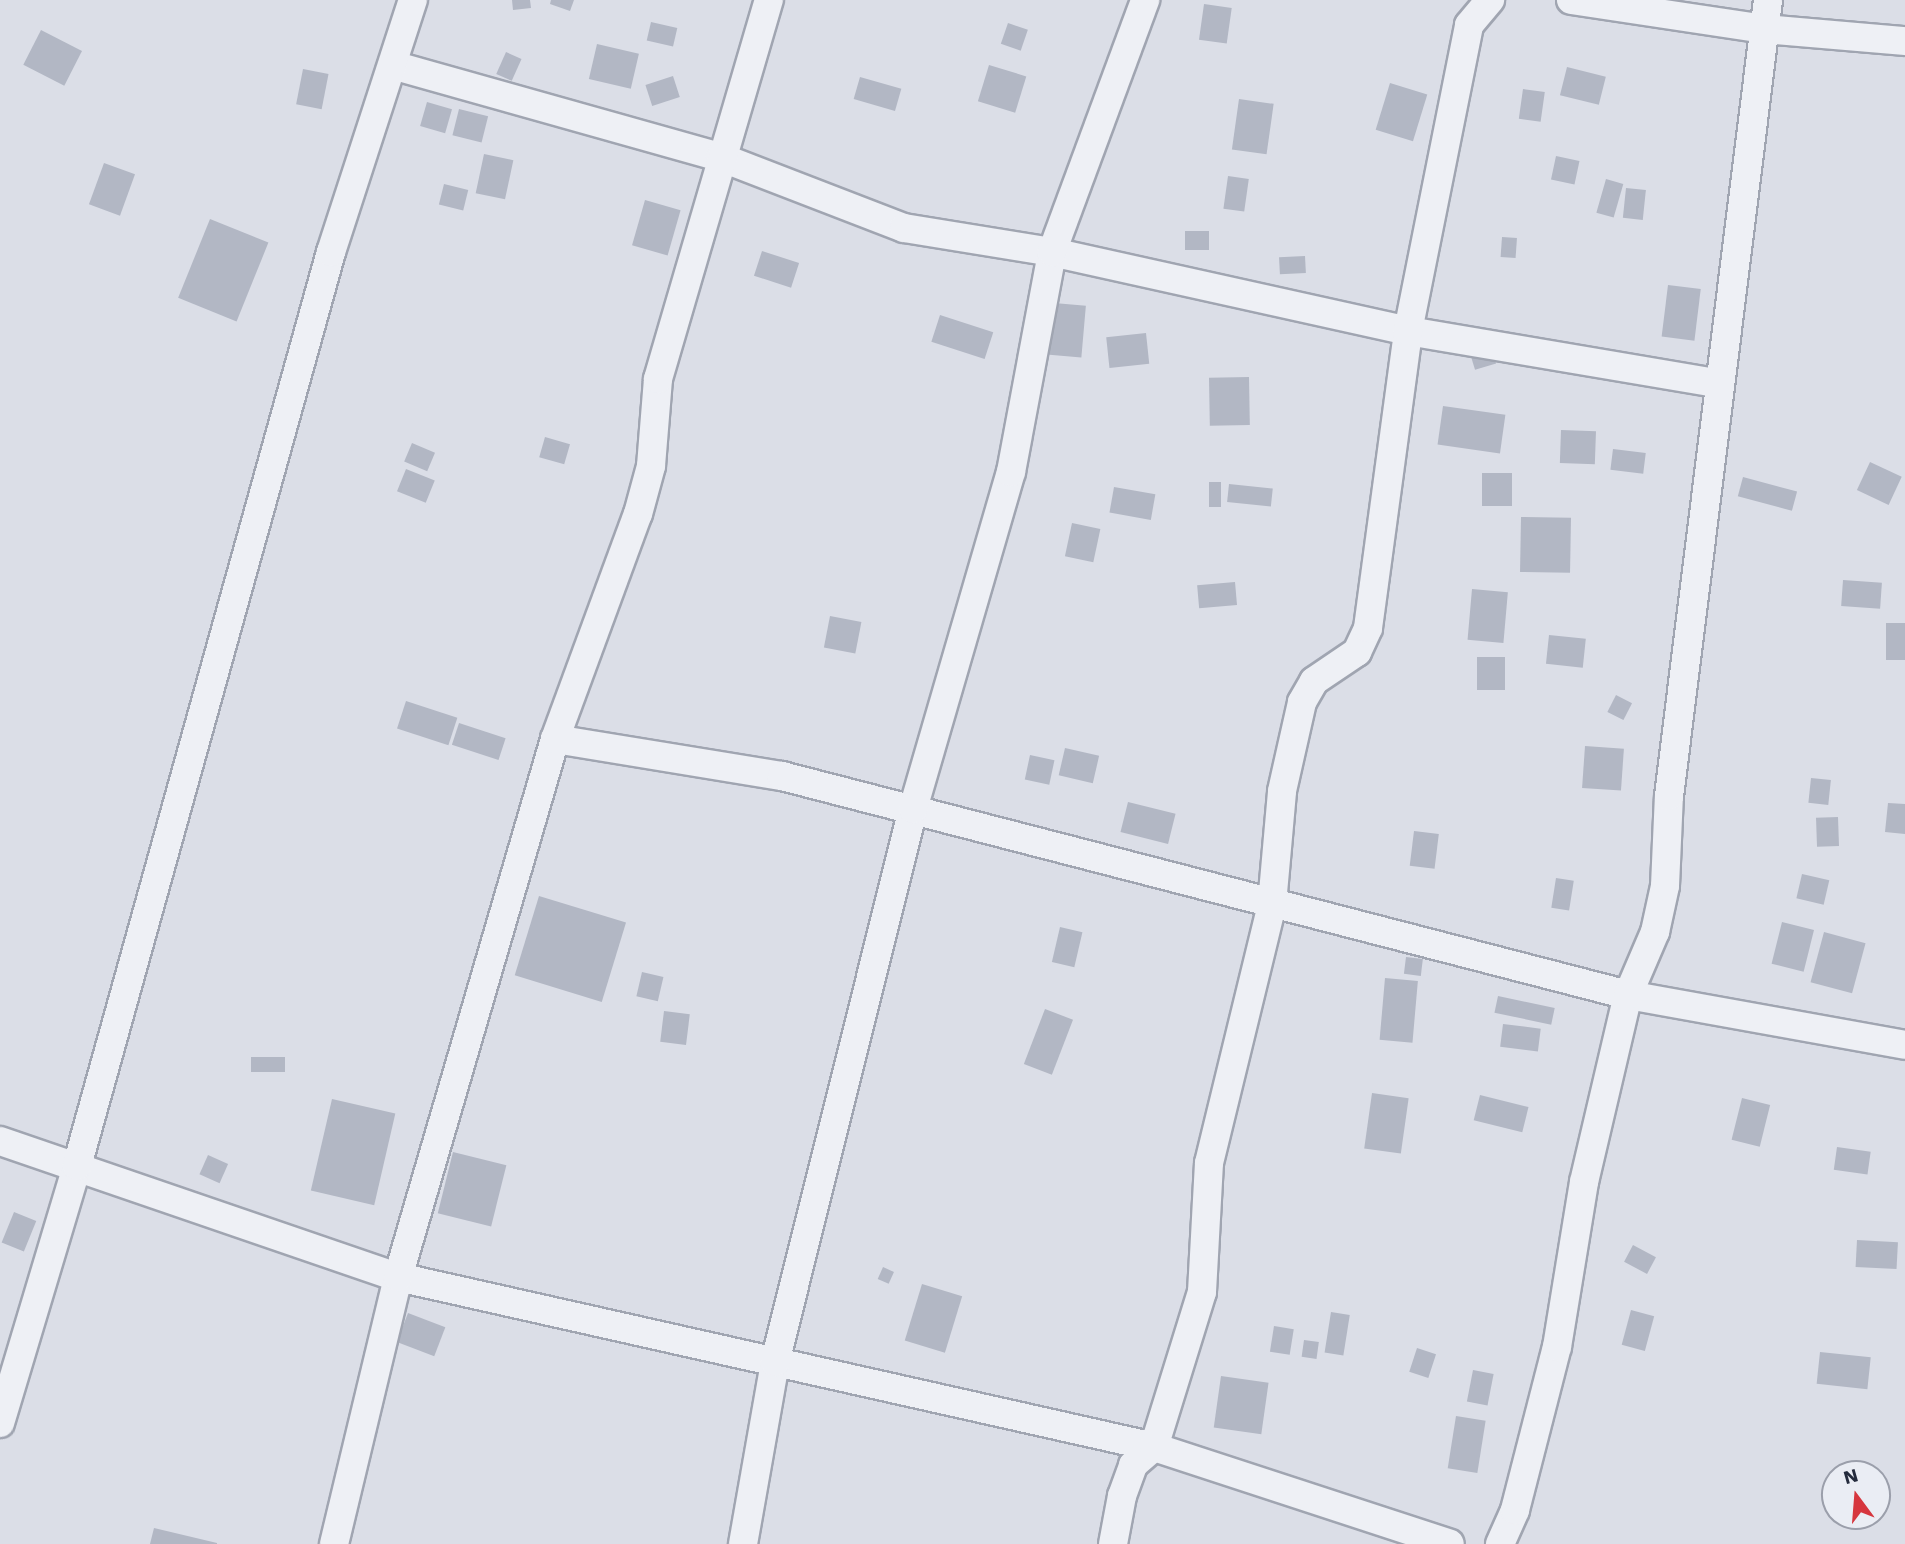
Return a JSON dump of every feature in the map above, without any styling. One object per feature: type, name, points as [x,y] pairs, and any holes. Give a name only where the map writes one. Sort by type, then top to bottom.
[{"type":"street","points":[[0,1423],[77,1166],[331,252],[396,66],[413,0]]},
{"type":"street","points":[[334,1544],[398,1277],[555,739],[638,514],[650,466],[658,379],[720,158],[769,0]]},
{"type":"street","points":[[743,1544],[775,1362],[913,808],[1011,472],[1052,252],[1145,0]]},
{"type":"street","points":[[1113,1544],[1133,1465],[1154,1447],[1202,1292],[1209,1163],[1272,904],[1282,791],[1302,702],[1314,681],[1357,652],[1368,628],[1408,331],[1469,25],[1490,0]]},
{"type":"street","points":[[1571,0],[1764,29],[1905,41]]},
{"type":"street","points":[[1500,1544],[1515,1510],[1560,1335],[1584,1182],[1628,995],[1655,932],[1665,886],[1669,796],[1768,0]]},
{"type":"street","points":[[396,66],[720,158],[904,228],[1052,252],[1408,331],[1720,384]]},
{"type":"street","points":[[555,739],[782,776],[1628,995],[1905,1045]]},
{"type":"street","points":[[0,1141],[398,1277],[1154,1447],[1450,1544]]},
{"type":"building","points":[[512,0],[530,0],[531,8],[513,10]]},
{"type":"building","points":[[551,0],[574,0],[570,11],[550,4]]},
{"type":"building","points":[[1204,4],[1232,8],[1227,44],[1199,40]]},
{"type":"building","points":[[651,22],[677,28],[673,47],[647,41]]},
{"type":"building","points":[[1008,23],[1028,30],[1021,51],[1001,44]]},
{"type":"building","points":[[41,30],[82,51],[64,86],[23,65]]},
{"type":"building","points":[[597,44],[639,54],[631,89],[589,79]]},
{"type":"building","points":[[506,52],[522,59],[512,81],[496,74]]},
{"type":"building","points":[[989,65],[1026,76],[1015,113],[978,101]]},
{"type":"building","points":[[1567,67],[1606,77],[1599,105],[1560,95]]},
{"type":"building","points":[[303,69],[329,74],[322,109],[296,104]]},
{"type":"building","points":[[673,76],[680,97],[652,106],[645,85]]},
{"type":"building","points":[[860,77],[901,89],[895,111],[854,99]]},
{"type":"building","points":[[1390,83],[1427,94],[1413,141],[1376,130]]},
{"type":"building","points":[[1523,89],[1545,92],[1541,122],[1519,119]]},
{"type":"building","points":[[1239,99],[1274,104],[1267,154],[1232,150]]},
{"type":"building","points":[[427,102],[452,109],[445,133],[420,126]]},
{"type":"building","points":[[459,109],[488,116],[482,142],[452,135]]},
{"type":"building","points":[[484,154],[513,160],[505,199],[476,193]]},
{"type":"building","points":[[1556,156],[1579,161],[1574,184],[1551,179]]},
{"type":"building","points":[[104,163],[135,174],[120,216],[89,204]]},
{"type":"building","points":[[1228,176],[1249,179],[1244,212],[1223,209]]},
{"type":"building","points":[[1606,179],[1623,184],[1614,218],[1596,213]]},
{"type":"building","points":[[444,184],[468,190],[463,210],[439,204]]},
{"type":"building","points":[[1626,188],[1646,190],[1643,220],[1623,218]]},
{"type":"building","points":[[645,200],[681,210],[668,255],[632,245]]},
{"type":"building","points":[[210,219],[268,243],[237,321],[178,298]]},
{"type":"building","points":[[1185,231],[1209,231],[1209,250],[1185,250]]},
{"type":"building","points":[[1502,237],[1517,238],[1516,258],[1501,257]]},
{"type":"building","points":[[762,251],[799,263],[791,288],[754,276]]},
{"type":"building","points":[[1305,256],[1306,273],[1280,274],[1279,257]]},
{"type":"building","points":[[1668,285],[1701,289],[1694,341],[1662,337]]},
{"type":"building","points":[[1054,303],[1086,306],[1081,358],[1049,355]]},
{"type":"building","points":[[940,315],[993,332],[985,359],[931,342]]},
{"type":"building","points":[[1146,333],[1149,364],[1109,368],[1106,337]]},
{"type":"building","points":[[1492,350],[1496,363],[1475,370],[1471,356]]},
{"type":"building","points":[[1249,377],[1250,425],[1210,426],[1209,378]]},
{"type":"building","points":[[1443,406],[1505,415],[1500,453],[1438,445]]},
{"type":"building","points":[[1561,430],[1596,431],[1595,464],[1560,463]]},
{"type":"building","points":[[545,437],[570,444],[564,464],[539,457]]},
{"type":"building","points":[[412,443],[435,453],[427,471],[404,461]]},
{"type":"building","points":[[1613,449],[1646,453],[1643,474],[1610,470]]},
{"type":"building","points":[[1870,462],[1902,477],[1889,505],[1857,490]]},
{"type":"building","points":[[406,469],[435,481],[426,503],[397,491]]},
{"type":"building","points":[[1482,473],[1512,473],[1512,506],[1482,506]]},
{"type":"building","points":[[1743,477],[1797,491],[1792,511],[1738,496]]},
{"type":"building","points":[[1209,482],[1221,482],[1221,507],[1209,507]]},
{"type":"building","points":[[1229,484],[1273,489],[1271,507],[1227,502]]},
{"type":"building","points":[[1114,487],[1155,494],[1151,520],[1109,513]]},
{"type":"building","points":[[1521,517],[1571,518],[1570,573],[1520,572]]},
{"type":"building","points":[[1072,523],[1100,529],[1093,562],[1065,556]]},
{"type":"building","points":[[1843,580],[1882,583],[1880,609],[1841,606]]},
{"type":"building","points":[[1235,582],[1237,605],[1199,608],[1197,585]]},
{"type":"building","points":[[1472,589],[1508,592],[1503,643],[1468,640]]},
{"type":"building","points":[[830,616],[861,622],[855,654],[824,647]]},
{"type":"building","points":[[1886,623],[1905,623],[1905,660],[1886,660]]},
{"type":"building","points":[[1549,635],[1586,639],[1583,668],[1546,664]]},
{"type":"building","points":[[1477,657],[1505,657],[1505,690],[1477,690]]},
{"type":"building","points":[[1616,695],[1632,703],[1623,720],[1607,712]]},
{"type":"building","points":[[406,701],[457,718],[448,745],[397,729]]},
{"type":"building","points":[[459,723],[506,738],[498,760],[452,745]]},
{"type":"building","points":[[1585,746],[1624,749],[1621,791],[1582,788]]},
{"type":"building","points":[[1065,748],[1099,756],[1093,783],[1059,775]]},
{"type":"building","points":[[1030,755],[1054,760],[1049,785],[1025,779]]},
{"type":"building","points":[[1811,778],[1831,780],[1828,805],[1808,803]]},
{"type":"building","points":[[1128,802],[1176,814],[1168,844],[1121,832]]},
{"type":"building","points":[[1888,803],[1905,804],[1905,834],[1885,832]]},
{"type":"building","points":[[1838,817],[1839,846],[1817,847],[1816,818]]},
{"type":"building","points":[[1414,831],[1439,834],[1435,869],[1410,866]]},
{"type":"building","points":[[1802,874],[1829,880],[1824,905],[1796,898]]},
{"type":"building","points":[[1556,878],[1574,881],[1569,910],[1551,908]]},
{"type":"building","points":[[539,896],[626,923],[602,1002],[515,975]]},
{"type":"building","points":[[1782,922],[1814,930],[1804,972],[1772,964]]},
{"type":"building","points":[[1060,927],[1082,932],[1074,967],[1052,962]]},
{"type":"building","points":[[1824,932],[1866,943],[1852,993],[1811,982]]},
{"type":"building","points":[[1406,957],[1423,959],[1421,976],[1404,974]]},
{"type":"building","points":[[642,972],[663,977],[658,1001],[636,996]]},
{"type":"building","points":[[1385,978],[1418,981],[1412,1043],[1380,1040]]},
{"type":"building","points":[[1498,996],[1555,1008],[1551,1025],[1494,1013]]},
{"type":"building","points":[[1045,1009],[1073,1020],[1052,1075],[1024,1064]]},
{"type":"building","points":[[664,1011],[690,1014],[686,1045],[660,1042]]},
{"type":"building","points":[[1503,1024],[1541,1029],[1538,1051],[1500,1047]]},
{"type":"building","points":[[251,1057],[285,1057],[285,1072],[251,1072]]},
{"type":"building","points":[[1372,1093],[1409,1098],[1401,1154],[1364,1148]]},
{"type":"building","points":[[1480,1095],[1529,1107],[1522,1132],[1474,1120]]},
{"type":"building","points":[[1742,1098],[1770,1105],[1760,1147],[1732,1140]]},
{"type":"building","points":[[332,1099],[395,1114],[374,1205],[311,1191]]},
{"type":"building","points":[[1837,1147],[1871,1152],[1867,1175],[1834,1170]]},
{"type":"building","points":[[453,1152],[506,1165],[491,1226],[438,1213]]},
{"type":"building","points":[[208,1155],[228,1164],[220,1183],[199,1174]]},
{"type":"building","points":[[14,1212],[36,1221],[24,1252],[2,1243]]},
{"type":"building","points":[[1857,1240],[1898,1242],[1897,1269],[1856,1267]]},
{"type":"building","points":[[1633,1245],[1656,1257],[1647,1274],[1624,1262]]},
{"type":"building","points":[[883,1267],[894,1272],[889,1284],[878,1279]]},
{"type":"building","points":[[922,1284],[962,1296],[945,1353],[905,1340]]},
{"type":"building","points":[[1631,1310],[1654,1316],[1645,1351],[1622,1345]]},
{"type":"building","points":[[1331,1312],[1350,1315],[1343,1355],[1325,1352]]},
{"type":"building","points":[[408,1313],[445,1327],[434,1356],[397,1342]]},
{"type":"building","points":[[1274,1326],[1294,1329],[1290,1355],[1270,1352]]},
{"type":"building","points":[[1304,1340],[1319,1342],[1316,1359],[1302,1357]]},
{"type":"building","points":[[1417,1348],[1436,1354],[1428,1378],[1409,1372]]},
{"type":"building","points":[[1820,1352],[1871,1357],[1867,1389],[1817,1384]]},
{"type":"building","points":[[1473,1370],[1494,1374],[1488,1405],[1467,1401]]},
{"type":"building","points":[[1221,1376],[1269,1383],[1261,1434],[1214,1427]]},
{"type":"building","points":[[1456,1416],[1486,1421],[1477,1473],[1448,1468]]},
{"type":"building","points":[[154,1528],[217,1543],[217,1544],[150,1544]]}]
